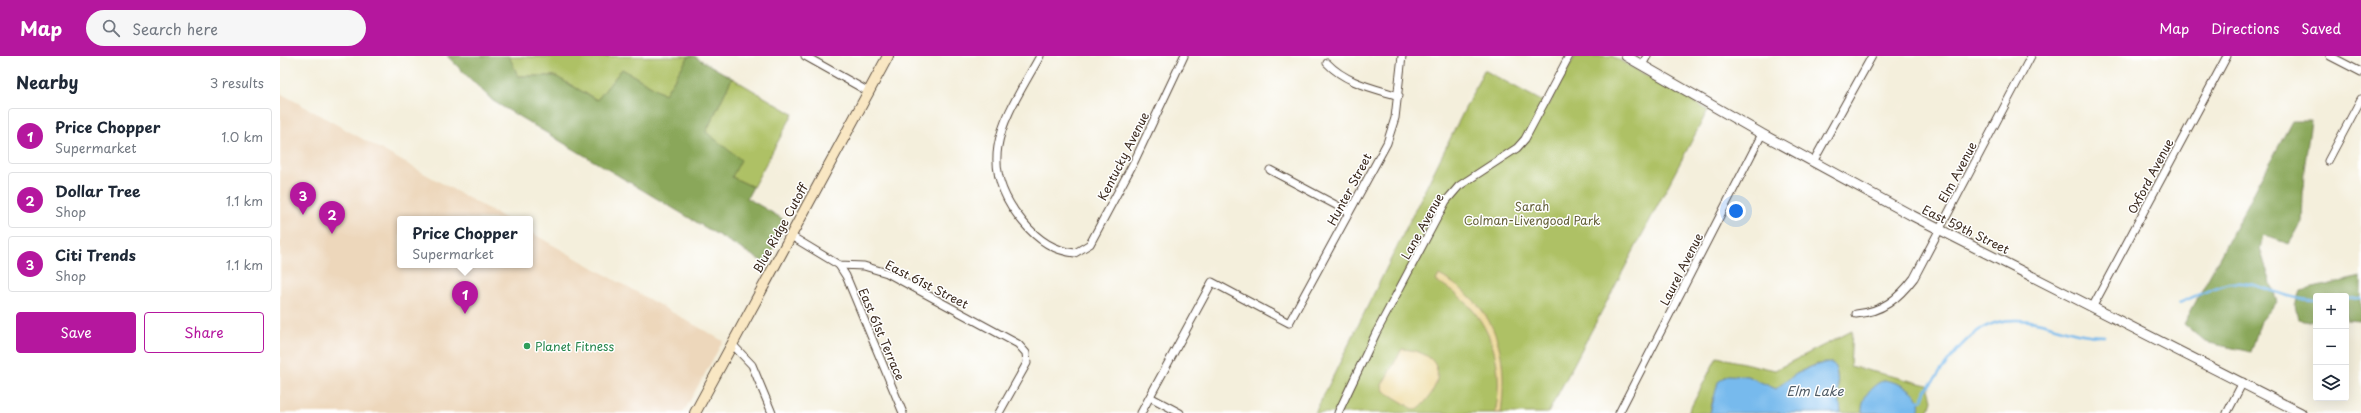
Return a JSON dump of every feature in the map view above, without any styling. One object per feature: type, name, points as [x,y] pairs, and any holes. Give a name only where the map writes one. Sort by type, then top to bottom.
[{"type":"main road","name":"Blue Ridge Cutoff","points":[[695,413],[888,56]]},
{"type":"street","points":[[805,56],[869,92]]},
{"type":"street","name":"Kentucky Avenue","points":[[1040,56],[1008,114],[996,147],[998,178],[1014,210],[1032,233],[1053,247],[1069,252],[1085,249],[1090,244],[1134,162],[1184,56]]},
{"type":"street","name":"Hunter Street","points":[[1150,397],[1212,282],[1289,323],[1386,143],[1395,118],[1399,96],[1402,56]]},
{"type":"street","name":"Lane Avenue","points":[[1338,413],[1376,333],[1446,201],[1459,186],[1517,148],[1525,139],[1569,56]]},
{"type":"street","name":"East 59th Street","points":[[1626,56],[1813,162],[2301,413]]},
{"type":"street","points":[[1642,65],[1647,56]]},
{"type":"street","points":[[1813,162],[1871,56]]},
{"type":"street","name":"Elm Avenue","points":[[1856,314],[1870,313],[1884,308],[1902,293],[1914,278],[2031,56]]},
{"type":"street","name":"Oxford Avenue","points":[[2092,306],[2227,56]]},
{"type":"street","points":[[2330,56],[2361,72]]},
{"type":"street","points":[[1327,63],[1335,72],[1349,80],[1399,96]]},
{"type":"street","points":[[2328,161],[2359,113],[2361,99]]},
{"type":"street","name":"Laurel Avenue","points":[[1619,413],[1762,134]]},
{"type":"street","points":[[1270,170],[1349,212]]},
{"type":"street","name":"East 61st Street","points":[[791,236],[838,265],[864,266],[887,273],[1018,344],[1026,353],[1027,363],[999,413]]},
{"type":"street","name":"East 61st Terrace","points":[[838,265],[846,276],[903,413]]},
{"type":"street","points":[[732,344],[752,365],[772,413]]},
{"type":"street","points":[[2227,413],[2242,382]]},
{"type":"street","points":[[1142,413],[1150,397],[1180,413]]},
{"type":"shaded area","points":[[280,93],[501,216],[397,216],[397,268],[533,268],[533,234],[723,341],[683,413],[280,413]]},
{"type":"green space","points":[[447,56],[509,56],[518,76],[555,76],[597,100],[622,69],[665,94],[689,56],[694,56],[732,78],[706,132],[741,160],[732,177],[753,187],[747,198],[788,222],[765,263],[493,101]]},
{"type":"green space","points":[[689,56],[665,94],[622,69],[597,100],[555,76],[518,76],[509,57]]},
{"type":"green space","name":"Sarah Colman-Livengood Park","points":[[1575,56],[1612,56],[1708,110],[1548,413],[1315,413],[1484,70],[1549,105]]},
{"type":"green space","points":[[732,78],[793,114],[753,187],[732,177],[706,132]]},
{"type":"green space","points":[[2292,121],[2311,121],[2304,170],[2302,222],[2289,244],[2263,235],[2260,249],[2277,302],[2261,321],[2251,352],[2205,342],[2184,324]]},
{"type":"green space","points":[[2361,277],[2361,321],[2349,320],[2349,293],[2313,293],[2313,322],[2298,319],[2295,305],[2300,291]]},
{"type":"green space","points":[[1852,331],[1850,366],[1928,385],[1932,400],[1928,413],[1841,413],[1836,367],[1817,364],[1799,372],[1776,389],[1747,376],[1713,398],[1710,413],[1688,413],[1717,357],[1775,370]]},
{"type":"sand","points":[[1439,275],[1458,287],[1474,301],[1486,316],[1494,332],[1500,350],[1503,370],[1501,413],[1495,413],[1498,393],[1498,373],[1495,354],[1489,336],[1480,320],[1468,305],[1453,292],[1436,281]]},
{"type":"sand","points":[[1402,349],[1412,350],[1427,356],[1433,361],[1436,367],[1436,382],[1432,392],[1425,402],[1415,410],[1384,391],[1382,385]]},
{"type":"water","name":"Elm Lake","points":[[1830,362],[1836,367],[1841,413],[1710,413],[1718,382],[1728,375],[1747,376],[1776,389],[1801,371],[1822,363]]},
{"type":"water","points":[[1884,380],[1904,386],[1915,394],[1918,399],[1918,413],[1862,413],[1865,397],[1875,385]]},
{"type":"waterway","points":[[2179,303],[2231,283],[2250,284],[2295,298],[2313,300]]},
{"type":"waterway","points":[[2349,299],[2361,298]]},
{"type":"waterway","points":[[1918,401],[1922,400],[1925,391],[1949,360],[1972,335],[1985,327],[2001,321],[2019,320],[2041,323],[2065,330],[2095,336],[2104,336]]},
{"type":"place","name":"Citi Trends","points":[[303,215]]},
{"type":"place","name":"Dollar Tree","points":[[332,234]]},
{"type":"place","name":"Price Chopper","points":[[465,314]]},
{"type":"place","name":"Planet Fitness","points":[[527,346]]}]
